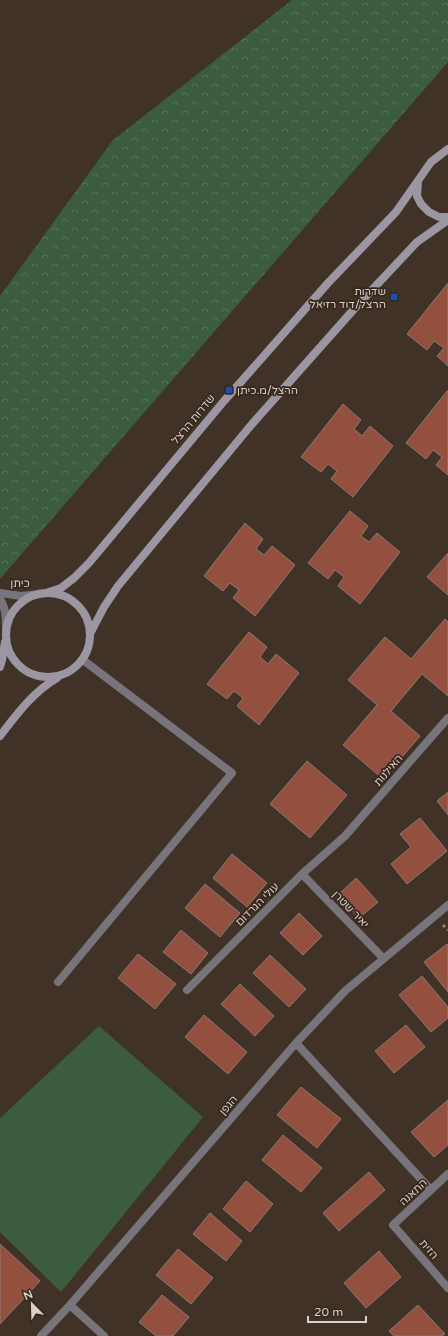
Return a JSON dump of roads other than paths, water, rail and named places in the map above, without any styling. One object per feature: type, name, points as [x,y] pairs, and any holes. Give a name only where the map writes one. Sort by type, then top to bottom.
[{"type":"main road","name":"שדרות הרצל","points":[[42,594],[61,588],[89,563],[224,400],[328,283],[396,212],[431,162],[448,149]]},
{"type":"main road","points":[[418,181],[417,196],[421,204],[429,212],[439,217],[448,218]]},
{"type":"main road","points":[[90,632],[118,586],[252,424],[350,314],[417,242],[448,218]]},
{"type":"main road","points":[[0,667],[10,617],[17,607],[27,599],[42,594],[59,594],[71,600],[81,608],[88,619],[90,632],[89,647],[83,660],[74,669],[34,694],[0,736]]},
{"type":"main road","points":[[6,633],[8,650],[15,662],[25,671],[37,676],[50,678],[63,675]]},
{"type":"street","name":"כיתן","points":[[0,593],[21,596],[42,594]]},
{"type":"street","name":"כיתן","points":[[0,599],[3,603],[6,616],[6,633]]},
{"type":"street","points":[[58,982],[232,773],[83,660]]},
{"type":"street","name":"האילנות","points":[[345,836],[448,718]]},
{"type":"street","name":"עולי הגרדום","points":[[187,990],[302,874],[345,836]]},
{"type":"street","name":"יאיר שטרן","points":[[302,874],[383,958]]},
{"type":"street","name":"הגפן","points":[[41,1336],[70,1305],[296,1043],[345,991],[448,905]]},
{"type":"street","points":[[296,1043],[431,1190]]},
{"type":"street","name":"התאנה","points":[[393,1225],[448,1174]]},
{"type":"street","name":"הזית","points":[[393,1225],[448,1288]]},
{"type":"street","points":[[70,1305],[104,1336]]},
{"type":"place","name":"שדרות הרצל/דוד רזיאל","points":[[394,297]]},
{"type":"place","name":"הרצל/מ.כיתן","points":[[229,390]]}]
